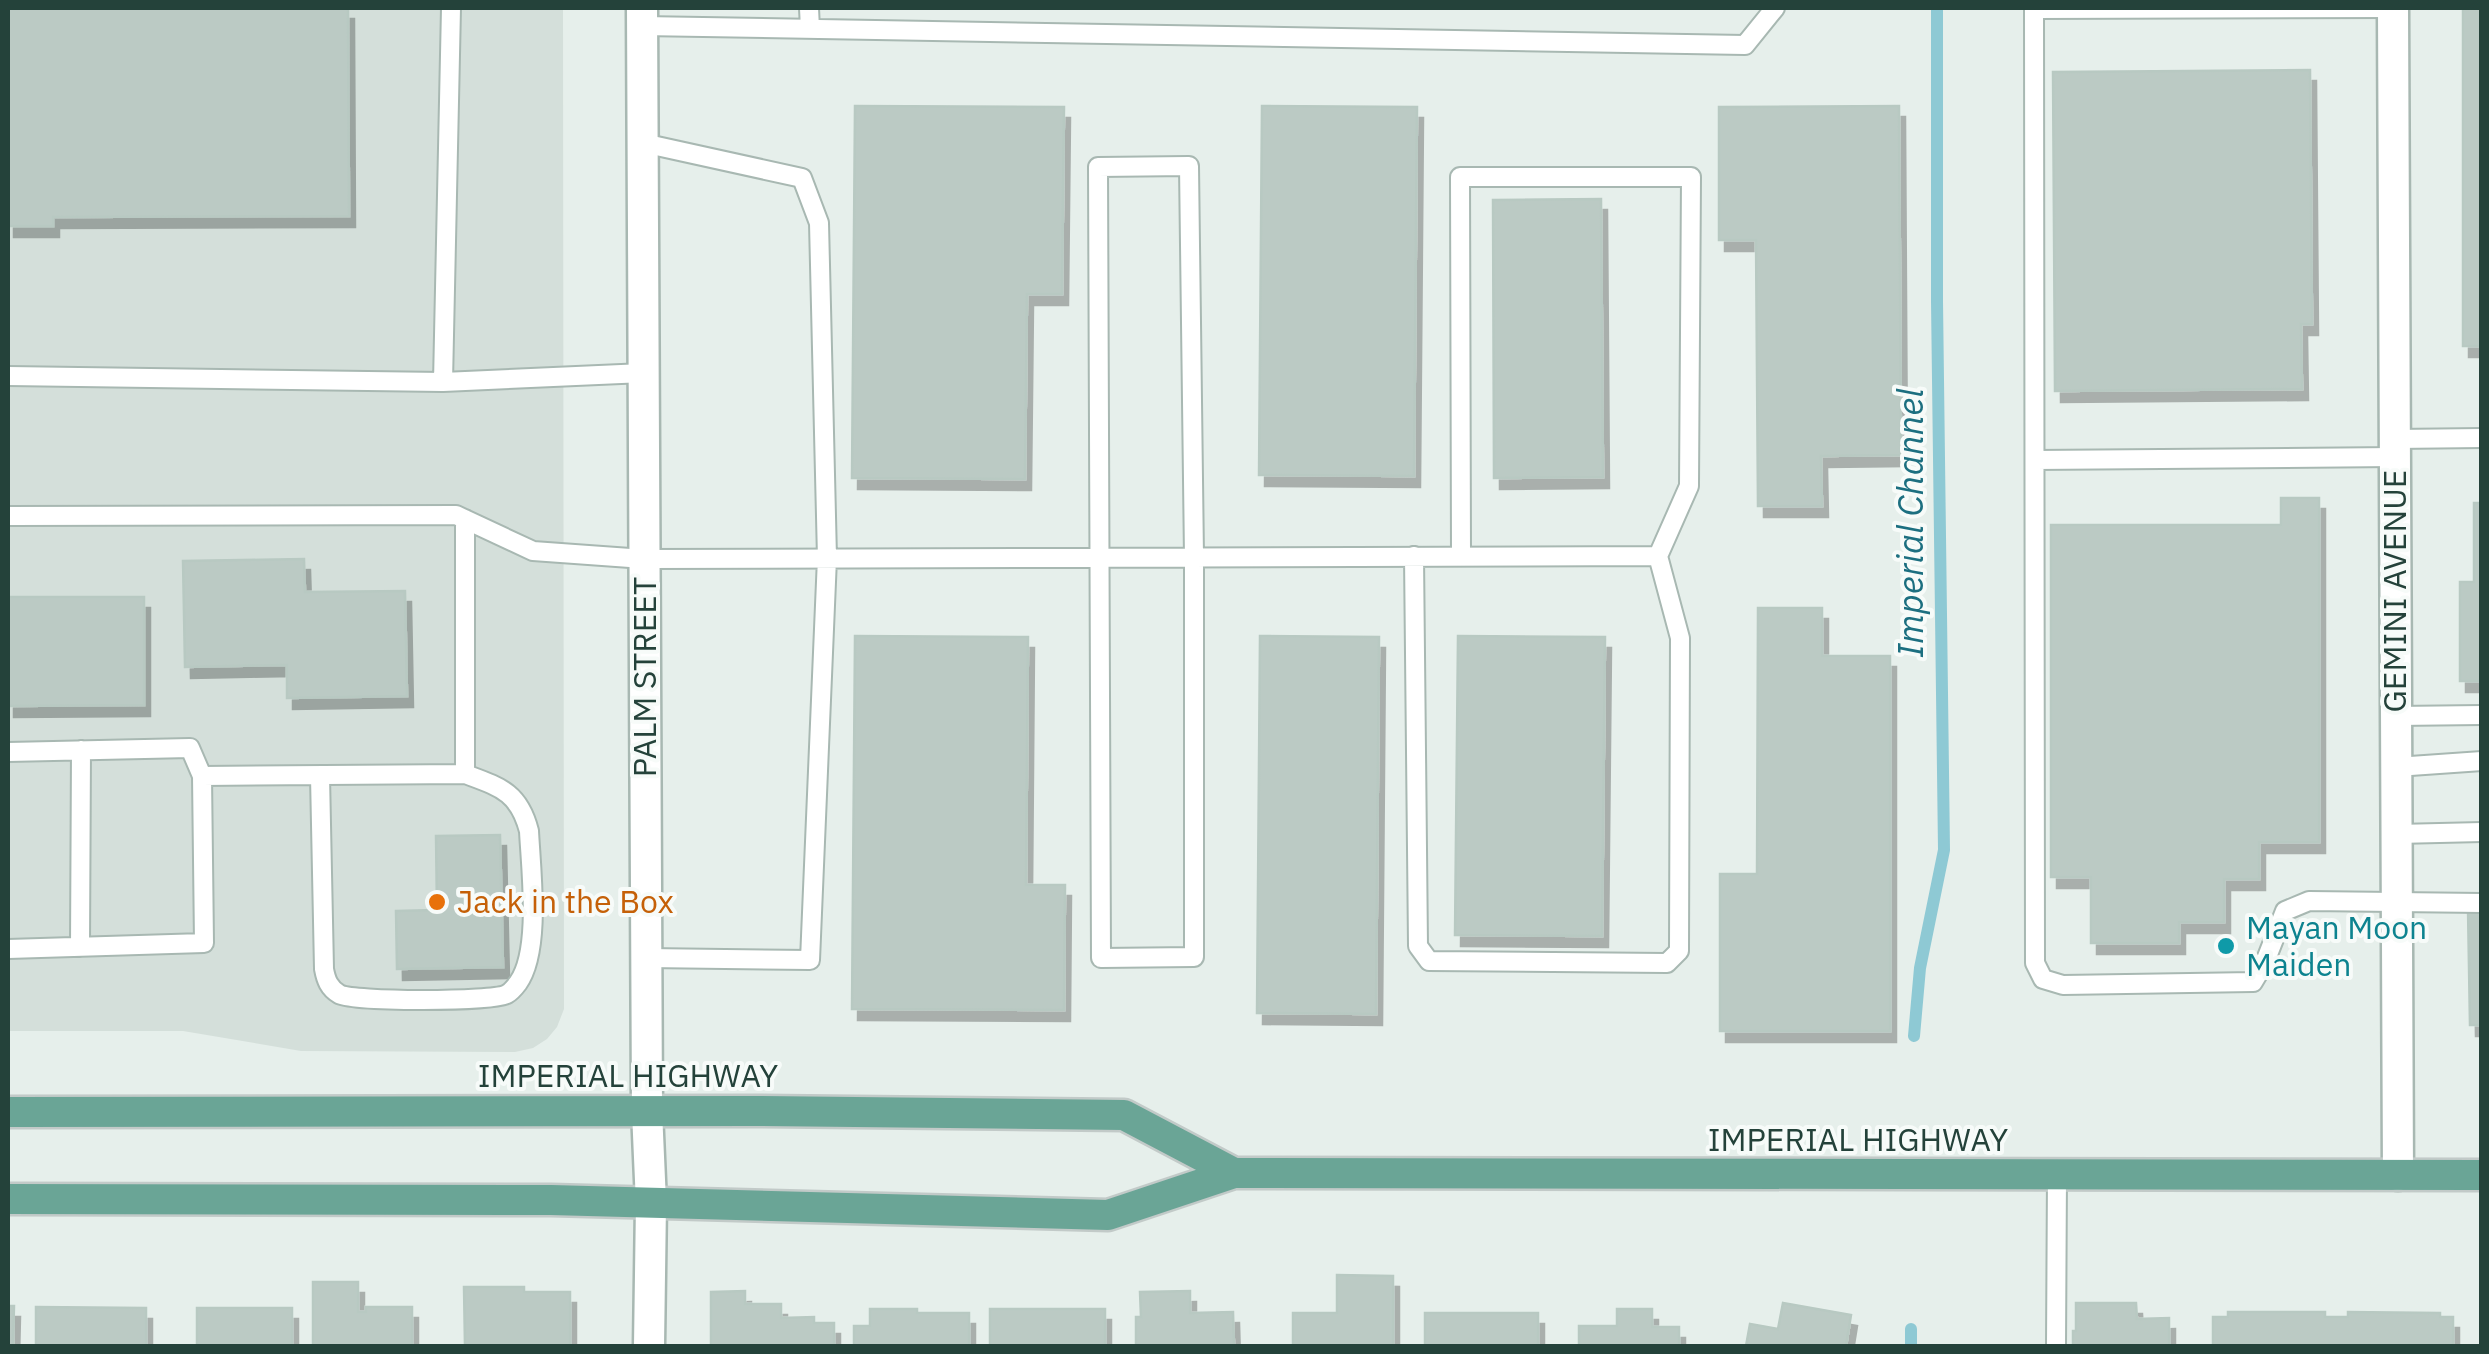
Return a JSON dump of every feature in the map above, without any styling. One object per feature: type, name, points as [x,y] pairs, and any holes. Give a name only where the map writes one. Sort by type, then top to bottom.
[{"type":"main road","name":"IMPERIAL HIGHWAY","points":[[8,1112],[647,1110],[1124,1115],[1234,1173]]},
{"type":"main road","name":"IMPERIAL HIGHWAY","points":[[8,1199],[551,1200],[1108,1214],[1234,1173],[2482,1175]]},
{"type":"street","name":"GEMINI AVENUE","points":[[2393,8],[2398,1175]]},
{"type":"street","name":"PALM STREET","points":[[642,17],[650,1346]]},
{"type":"lane","points":[[442,382],[451,8]]},
{"type":"lane","points":[[810,8],[810,29]]},
{"type":"lane","points":[[642,17],[810,29],[1745,44],[1775,8]]},
{"type":"lane","points":[[2393,8],[2034,8],[2035,964],[2043,979],[2063,985],[2252,982],[2285,911],[2309,900],[2482,903]]},
{"type":"lane","points":[[643,143],[802,178],[819,223],[827,558],[810,960],[646,958]]},
{"type":"lane","points":[[1189,166],[1194,957],[1101,958],[1099,558],[1098,167],[1189,166]]},
{"type":"lane","points":[[1414,556],[1418,946],[1429,961],[1667,963],[1678,951],[1680,638],[1658,556],[1689,486],[1691,177],[1460,177],[1461,556]]},
{"type":"lane","points":[[8,376],[442,382],[644,373]]},
{"type":"lane","points":[[2035,460],[2394,448],[2482,438]]},
{"type":"lane","points":[[8,516],[456,515],[534,550],[644,559],[1658,556]]},
{"type":"lane","points":[[465,774],[466,520]]},
{"type":"lane","points":[[2396,716],[2482,715]]},
{"type":"lane","points":[[8,752],[190,748],[202,776],[204,943],[8,949]]},
{"type":"lane","points":[[80,947],[81,750]]},
{"type":"lane","points":[[2396,767],[2482,761]]},
{"type":"lane","points":[[202,776],[465,774],[512,795],[528,831],[531,954],[518,984],[507,994],[486,999],[353,998],[342,996],[326,983],[320,776]]},
{"type":"lane","points":[[2397,834],[2482,832]]},
{"type":"lane","points":[[2056,1346],[2057,1176]]},
{"type":"shaded area","points":[[8,8],[563,8],[564,1009],[557,1027],[533,1048],[515,1052],[301,1051],[183,1031],[8,1031]]},
{"type":"building","points":[[8,8],[348,8],[349,216],[53,217],[53,226],[8,226]]},
{"type":"building","points":[[2463,8],[2482,8],[2482,346],[2463,346]]},
{"type":"building","points":[[2310,70],[2312,324],[2301,324],[2302,389],[2055,391],[2053,72]]},
{"type":"building","points":[[855,106],[1064,107],[1062,294],[1027,294],[1025,479],[852,478]]},
{"type":"building","points":[[1262,106],[1417,107],[1414,476],[1259,475]]},
{"type":"building","points":[[1899,106],[1901,455],[1821,456],[1822,506],[1758,506],[1756,240],[1719,240],[1719,107]]},
{"type":"building","points":[[1601,199],[1603,477],[1494,478],[1493,200]]},
{"type":"building","points":[[2281,498],[2319,498],[2319,842],[2259,842],[2259,879],[2224,879],[2224,922],[2179,922],[2179,943],[2091,943],[2091,877],[2051,877],[2051,525],[2281,525]]},
{"type":"building","points":[[2474,503],[2482,503],[2482,681],[2460,681],[2460,582],[2474,582]]},
{"type":"building","points":[[304,559],[305,592],[405,591],[407,696],[287,698],[287,665],[185,667],[183,561]]},
{"type":"building","points":[[8,597],[144,597],[144,705],[8,706]]},
{"type":"building","points":[[1758,608],[1822,608],[1822,656],[1890,656],[1890,1031],[1720,1031],[1720,874],[1757,874]]},
{"type":"building","points":[[855,636],[1028,637],[1026,885],[1065,885],[1064,1010],[852,1009]]},
{"type":"building","points":[[1260,636],[1379,637],[1376,1014],[1257,1013]]},
{"type":"building","points":[[1458,636],[1605,637],[1602,936],[1455,935]]},
{"type":"building","points":[[500,835],[503,967],[397,969],[396,911],[437,910],[436,836]]},
{"type":"building","points":[[2468,909],[2482,909],[2482,1025],[2470,1025]]},
{"type":"building","points":[[1337,1275],[1393,1276],[1393,1346],[1293,1346],[1293,1313],[1337,1313]]},
{"type":"building","points":[[313,1282],[358,1282],[358,1312],[366,1312],[366,1307],[412,1307],[412,1346],[313,1346]]},
{"type":"building","points":[[464,1287],[570,1292],[570,1346],[465,1346]]},
{"type":"building","points":[[745,1291],[745,1304],[781,1304],[781,1318],[814,1317],[814,1323],[834,1323],[834,1346],[711,1346],[711,1292]]},
{"type":"building","points":[[1190,1291],[1190,1313],[1233,1312],[1234,1346],[1136,1346],[1140,1292]]},
{"type":"building","points":[[1783,1303],[1851,1315],[1846,1346],[1746,1346],[1750,1324],[1778,1329]]},
{"type":"building","points":[[2076,1303],[2136,1303],[2137,1319],[2169,1318],[2169,1346],[2073,1346]]},
{"type":"building","points":[[8,1306],[14,1306],[13,1346],[8,1346]]},
{"type":"building","points":[[36,1307],[146,1308],[146,1346],[36,1346]]},
{"type":"building","points":[[197,1308],[292,1308],[292,1346],[197,1346]]},
{"type":"building","points":[[870,1309],[969,1313],[969,1346],[854,1346],[854,1326],[870,1326]]},
{"type":"building","points":[[990,1309],[1105,1309],[1105,1346],[990,1346]]},
{"type":"building","points":[[1617,1309],[1652,1309],[1652,1327],[1679,1327],[1679,1346],[1579,1346],[1579,1326],[1617,1326]]},
{"type":"building","points":[[2228,1312],[2325,1312],[2325,1317],[2348,1317],[2348,1312],[2440,1313],[2440,1317],[2453,1317],[2453,1346],[2213,1346],[2213,1317],[2228,1317]]},
{"type":"building","points":[[1425,1313],[1538,1313],[1538,1346],[1425,1346]]},
{"type":"waterway","name":"Imperial Channel","points":[[1914,1036],[1920,968],[1944,850],[1937,8]]},
{"type":"waterway","name":"Imperial Channel","points":[[1911,1329],[1911,1346]]},
{"type":"place","name":"Jack in the Box","points":[[437,902]]},
{"type":"place","name":"Mayan Moon Maiden","points":[[2226,946]]}]
